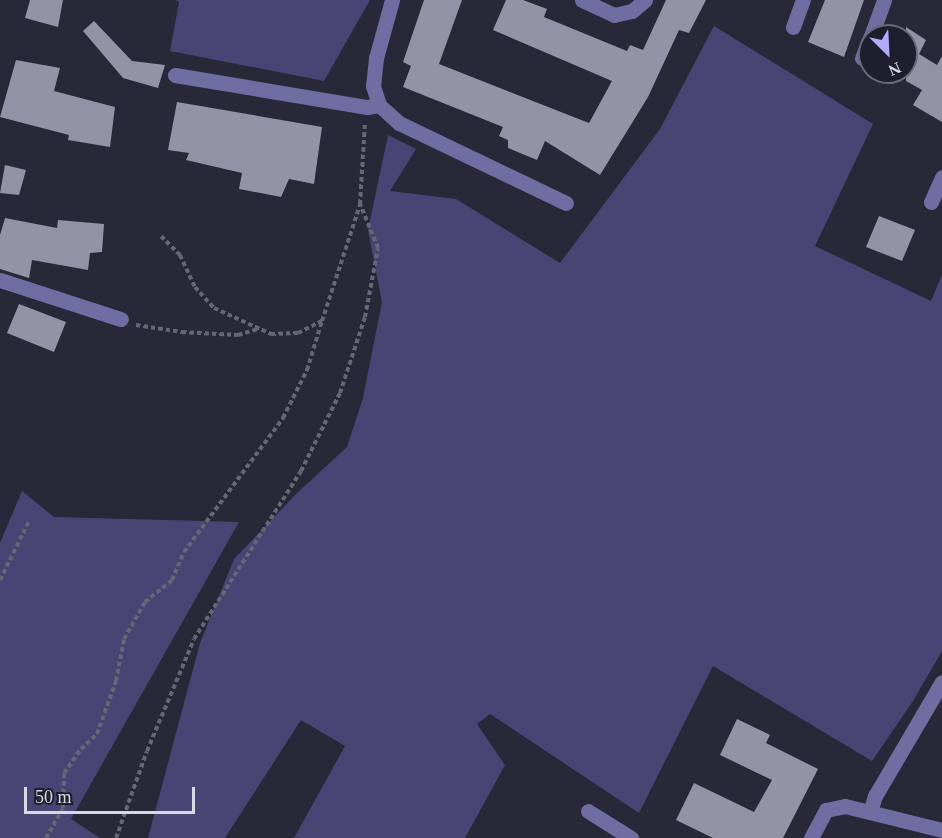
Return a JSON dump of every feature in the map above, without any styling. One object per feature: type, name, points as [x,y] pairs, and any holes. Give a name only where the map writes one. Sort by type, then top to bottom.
[{"type":"street","points":[[373,106],[376,58],[392,0]]},
{"type":"street","points":[[582,0],[614,15],[632,11],[645,0]]},
{"type":"street","points":[[793,27],[803,0]]},
{"type":"street","points":[[875,24],[884,0]]},
{"type":"street","points":[[175,75],[373,106],[399,123],[566,203]]},
{"type":"street","points":[[931,202],[942,177]]},
{"type":"street","points":[[0,280],[121,319]]},
{"type":"street","points":[[870,812],[875,796],[942,682]]},
{"type":"street","points":[[811,838],[826,810],[845,806],[942,830]]},
{"type":"street","points":[[588,811],[631,838]]},
{"type":"path","points":[[46,838],[63,808],[64,773],[81,749],[97,734],[116,681],[124,639],[145,602],[172,580],[184,552],[283,418],[307,370],[360,204],[362,153],[373,106]]},
{"type":"path","points":[[116,838],[147,752],[194,639],[301,471],[340,393],[365,317],[378,248],[360,204]]},
{"type":"path","points":[[161,236],[180,255],[195,287],[214,308],[271,334],[298,333],[322,321]]},
{"type":"path","points":[[121,319],[143,328],[182,332],[238,334],[258,329]]},
{"type":"path","points":[[0,580],[28,524]]},
{"type":"shaded area","points":[[175,0],[370,0],[324,81],[170,51],[179,2]]},
{"type":"shaded area","points":[[714,26],[873,124],[815,246],[931,301],[942,275],[942,651],[913,701],[872,761],[713,666],[639,813],[490,714],[477,724],[505,765],[465,838],[294,838],[345,746],[301,720],[225,838],[148,838],[200,643],[234,559],[297,493],[347,447],[363,398],[382,302],[368,230],[388,135],[416,149],[390,191],[456,199],[560,263],[660,129]]},
{"type":"shaded area","points":[[22,491],[54,517],[239,522],[71,819],[100,838],[0,838],[0,543]]},
{"type":"building","points":[[30,0],[63,0],[58,27],[25,18]]},
{"type":"building","points":[[424,0],[462,0],[439,64],[589,123],[612,81],[493,30],[506,0],[523,0],[547,9],[544,17],[627,51],[630,45],[643,50],[666,0],[706,0],[689,33],[679,30],[648,97],[600,175],[545,141],[537,160],[508,148],[508,140],[499,136],[503,127],[403,87],[411,66],[403,62]]},
{"type":"building","points":[[825,0],[864,0],[844,57],[808,42]]},
{"type":"building","points":[[94,21],[132,61],[165,65],[158,88],[123,78],[83,31]]},
{"type":"building","points":[[918,35],[926,40],[919,54],[937,65],[942,56],[942,122],[913,105],[922,90],[911,84],[918,84]]},
{"type":"building","points":[[16,60],[60,68],[54,91],[115,107],[110,147],[68,140],[69,135],[0,117]]},
{"type":"building","points":[[177,102],[322,127],[314,184],[289,179],[281,197],[239,189],[242,173],[186,160],[189,153],[168,150]]},
{"type":"building","points":[[5,165],[26,170],[19,195],[0,193]]},
{"type":"building","points":[[879,216],[915,230],[902,261],[866,247]]},
{"type":"building","points":[[5,218],[57,228],[58,220],[104,224],[102,252],[90,253],[88,270],[32,260],[29,278],[0,269],[0,235]]},
{"type":"building","points":[[19,304],[66,322],[54,352],[7,333]]},
{"type":"building","points":[[737,719],[770,735],[766,743],[818,769],[783,838],[713,838],[676,820],[694,783],[754,812],[772,780],[720,755]]}]
